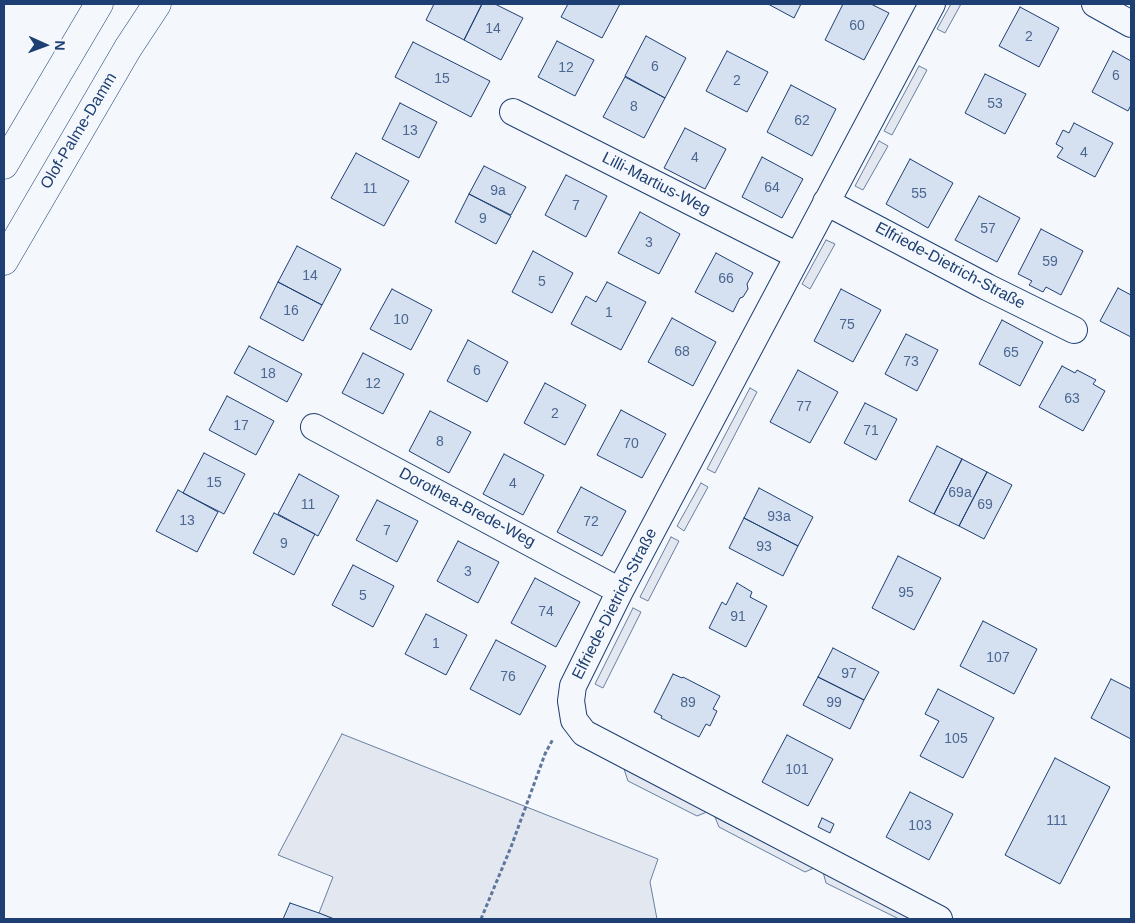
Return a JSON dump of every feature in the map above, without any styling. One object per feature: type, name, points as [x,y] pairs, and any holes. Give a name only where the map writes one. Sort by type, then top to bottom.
[{"type":"highway","points":[[4,165],[99,4]]},
{"type":"highway","name":"Olof-Palme-Damm","points":[[4,261],[128,48],[157,4]]},
{"type":"street","name":"Elfriede-Dietrich-Straße","points":[[574,720],[571,701],[573,686],[620,591],[932,4]]},
{"type":"street","points":[[1095,4],[1131,24]]},
{"type":"street","name":"Lilli-Martius-Weg","points":[[514,112],[798,256]]},
{"type":"street","name":"Elfriede-Dietrich-Straße","points":[[826,202],[1074,330]]},
{"type":"street","name":"Dorothea-Brede-Weg","points":[[314,427],[620,591]]},
{"type":"street","points":[[574,720],[584,734],[939,919]]},
{"type":"path","points":[[481,919],[511,847],[548,746],[560,729],[574,720]]},
{"type":"shaded area","points":[[951,4],[961,4],[945,33],[937,29]]},
{"type":"shaded area","points":[[919,66],[927,70],[892,135],[884,131]]},
{"type":"shaded area","points":[[879,141],[888,146],[863,190],[855,186]]},
{"type":"shaded area","points":[[826,240],[835,244],[810,289],[802,284]]},
{"type":"shaded area","points":[[750,388],[757,392],[715,473],[707,469]]},
{"type":"shaded area","points":[[701,483],[708,487],[684,531],[677,526]]},
{"type":"shaded area","points":[[671,537],[679,541],[648,601],[640,597]]},
{"type":"shaded area","points":[[633,608],[641,612],[603,688],[595,684]]},
{"type":"shaded area","points":[[342,734],[658,859],[650,882],[657,919],[334,919],[319,913],[333,877],[278,855]]},
{"type":"shaded area","points":[[624,769],[707,812],[697,816],[628,781]]},
{"type":"shaded area","points":[[715,817],[814,868],[805,872],[719,827]]},
{"type":"shaded area","points":[[823,872],[916,919],[899,919],[826,883]]},
{"type":"building","points":[[434,4],[482,4],[464,40],[426,20]]},
{"type":"building","points":[[482,4],[495,4],[523,18],[501,60],[464,40]]},
{"type":"building","points":[[568,4],[620,4],[602,38],[561,17]]},
{"type":"building","points":[[768,4],[801,4],[794,18]]},
{"type":"building","points":[[843,4],[871,4],[889,13],[864,60],[825,40]]},
{"type":"building","points":[[1020,7],[1059,28],[1039,67],[999,46]]},
{"type":"building","points":[[646,36],[686,58],[665,98],[625,76]]},
{"type":"building","points":[[557,41],[594,60],[575,96],[538,77]]},
{"type":"building","points":[[413,42],[490,81],[471,117],[395,77]]},
{"type":"building","points":[[727,51],[768,72],[747,112],[706,91]]},
{"type":"building","points":[[1113,51],[1131,61],[1131,105],[1128,111],[1092,92]]},
{"type":"building","points":[[985,74],[1026,94],[1005,134],[965,113]]},
{"type":"building","points":[[625,77],[665,98],[644,138],[603,117]]},
{"type":"building","points":[[791,85],[836,109],[812,156],[767,132]]},
{"type":"building","points":[[400,103],[437,122],[419,158],[382,139]]},
{"type":"building","points":[[1074,123],[1113,143],[1095,177],[1057,157],[1063,148],[1056,144],[1063,130],[1069,133]]},
{"type":"building","points":[[685,128],[726,149],[705,189],[664,168]]},
{"type":"building","points":[[356,153],[409,181],[384,226],[331,198]]},
{"type":"building","points":[[762,157],[803,179],[782,218],[742,197]]},
{"type":"building","points":[[910,159],[953,183],[928,228],[886,204]]},
{"type":"building","points":[[484,166],[526,187],[511,215],[469,194]]},
{"type":"building","points":[[566,175],[607,196],[586,237],[545,215]]},
{"type":"building","points":[[469,194],[511,216],[496,244],[455,222]]},
{"type":"building","points":[[979,196],[1020,218],[997,262],[955,240]]},
{"type":"building","points":[[640,212],[680,234],[659,274],[618,253]]},
{"type":"building","points":[[1041,229],[1083,251],[1061,295],[1046,287],[1043,292],[1029,285],[1032,281],[1018,274]]},
{"type":"building","points":[[297,246],[341,269],[322,305],[278,282]]},
{"type":"building","points":[[533,251],[573,273],[552,313],[512,292]]},
{"type":"building","points":[[716,253],[753,273],[747,284],[748,289],[743,297],[740,298],[733,312],[695,292]]},
{"type":"building","points":[[278,282],[322,305],[303,341],[260,318]]},
{"type":"building","points":[[607,282],[646,302],[621,350],[571,324],[586,296],[596,302]]},
{"type":"building","points":[[1118,288],[1131,295],[1131,337],[1100,321]]},
{"type":"building","points":[[392,289],[432,310],[411,350],[370,329]]},
{"type":"building","points":[[841,289],[881,310],[853,362],[814,341]]},
{"type":"building","points":[[672,318],[716,342],[693,386],[648,362]]},
{"type":"building","points":[[1002,320],[1043,342],[1020,386],[979,364]]},
{"type":"building","points":[[906,334],[938,350],[917,391],[885,374]]},
{"type":"building","points":[[468,340],[508,362],[487,402],[447,381]]},
{"type":"building","points":[[249,346],[302,374],[287,402],[234,373]]},
{"type":"building","points":[[363,353],[404,374],[383,414],[342,393]]},
{"type":"building","points":[[1062,366],[1075,373],[1077,370],[1096,380],[1093,384],[1105,391],[1083,431],[1039,407]]},
{"type":"building","points":[[798,370],[838,392],[810,443],[770,422]]},
{"type":"building","points":[[545,383],[586,405],[565,445],[524,423]]},
{"type":"building","points":[[227,396],[274,421],[256,455],[209,430]]},
{"type":"building","points":[[865,403],[897,419],[876,460],[844,443]]},
{"type":"building","points":[[621,410],[666,434],[642,478],[597,455]]},
{"type":"building","points":[[430,411],[471,432],[449,473],[409,451]]},
{"type":"building","points":[[937,446],[962,459],[934,514],[909,501]]},
{"type":"building","points":[[204,453],[245,474],[224,514],[183,493]]},
{"type":"building","points":[[504,454],[544,475],[523,515],[483,494]]},
{"type":"building","points":[[962,459],[987,472],[959,526],[934,514]]},
{"type":"building","points":[[987,472],[1012,485],[984,539],[959,526]]},
{"type":"building","points":[[299,474],[339,496],[318,536],[278,514]]},
{"type":"building","points":[[581,487],[626,511],[602,556],[557,532]]},
{"type":"building","points":[[759,488],[813,517],[798,546],[744,518]]},
{"type":"building","points":[[178,490],[218,512],[197,552],[156,531]]},
{"type":"building","points":[[377,500],[418,521],[397,562],[356,540]]},
{"type":"building","points":[[274,513],[315,534],[294,575],[253,553]]},
{"type":"building","points":[[744,518],[798,546],[783,576],[729,548]]},
{"type":"building","points":[[458,541],[499,562],[478,603],[437,581]]},
{"type":"building","points":[[898,556],[941,578],[914,630],[872,608]]},
{"type":"building","points":[[353,565],[394,586],[373,627],[332,605]]},
{"type":"building","points":[[535,578],[580,602],[556,647],[511,623]]},
{"type":"building","points":[[737,583],[752,592],[750,597],[767,606],[746,647],[709,628],[722,602],[726,605]]},
{"type":"building","points":[[426,614],[467,635],[446,675],[405,654]]},
{"type":"building","points":[[983,621],[1037,649],[1014,694],[960,666]]},
{"type":"building","points":[[496,640],[546,666],[520,715],[470,689]]},
{"type":"building","points":[[833,648],[879,672],[864,700],[818,677]]},
{"type":"building","points":[[673,674],[683,677],[720,696],[713,709],[717,711],[710,726],[706,724],[699,737],[661,718],[662,716],[654,712]]},
{"type":"building","points":[[818,677],[864,700],[850,729],[803,705]]},
{"type":"building","points":[[1111,679],[1131,689],[1131,739],[1091,718]]},
{"type":"building","points":[[938,689],[994,718],[963,778],[920,756],[939,721],[925,714]]},
{"type":"building","points":[[787,735],[833,759],[808,806],[762,782]]},
{"type":"building","points":[[1055,758],[1110,787],[1060,884],[1005,855]]},
{"type":"building","points":[[910,792],[953,814],[929,860],[886,837]]},
{"type":"building","points":[[822,818],[834,824],[830,833],[818,827]]},
{"type":"building","points":[[290,903],[319,913],[334,919],[283,919]]}]
